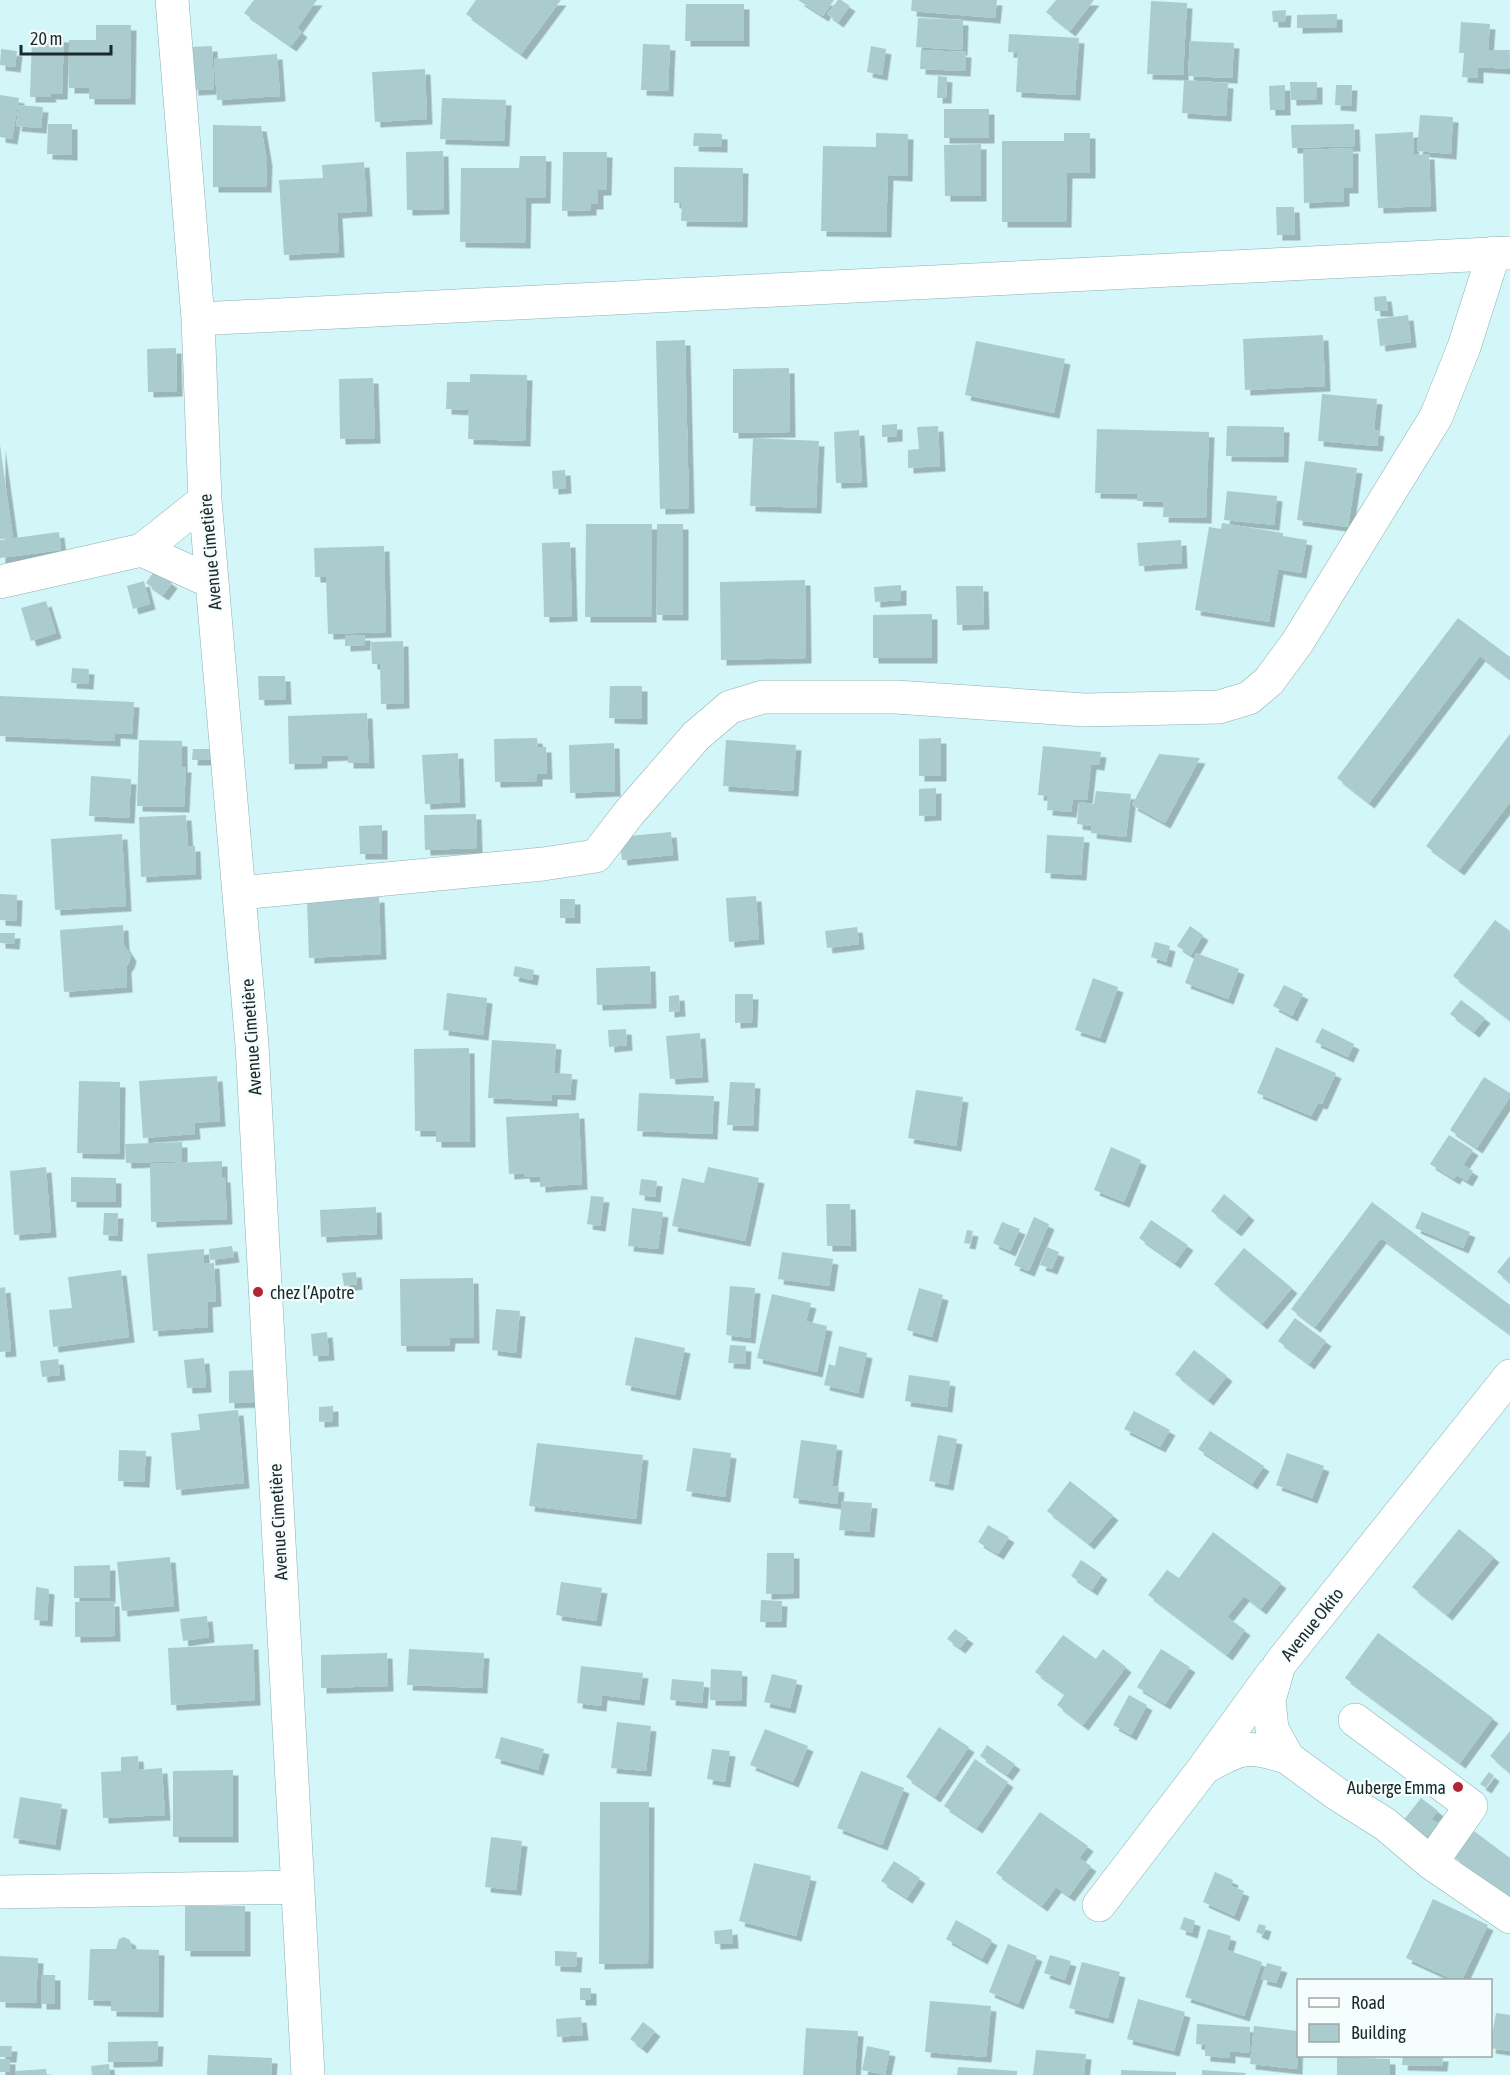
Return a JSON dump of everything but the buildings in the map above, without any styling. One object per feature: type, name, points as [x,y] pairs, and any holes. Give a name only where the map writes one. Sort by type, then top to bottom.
[{"type":"street","name":"Avenue Cimetière","points":[[172,0],[198,318],[212,582],[252,1045],[308,2075]]},
{"type":"street","points":[[198,318],[1502,253],[1436,417],[1297,643],[1269,681],[1249,698],[1219,707],[1085,710],[896,697],[763,697],[730,707],[696,736],[596,856],[543,864],[239,893]]},
{"type":"street","points":[[0,582],[142,550],[206,500]]},
{"type":"street","points":[[142,550],[212,582]]},
{"type":"street","name":"Avenue Okito","points":[[1510,1376],[1279,1665],[1269,1700],[1272,1729],[1288,1758],[1337,1794],[1385,1824],[1431,1863],[1510,1917]]},
{"type":"street","points":[[1099,1905],[1204,1768],[1279,1665]]},
{"type":"street","points":[[1356,1720],[1472,1806],[1431,1863]]},
{"type":"street","points":[[1204,1768],[1240,1750],[1263,1749],[1288,1758]]},
{"type":"street","points":[[0,1892],[298,1887]]},
{"type":"place","name":"chez l’Apotre","points":[[258,1292]]},
{"type":"place","name":"Auberge Emma","points":[[1458,1787]]}]
